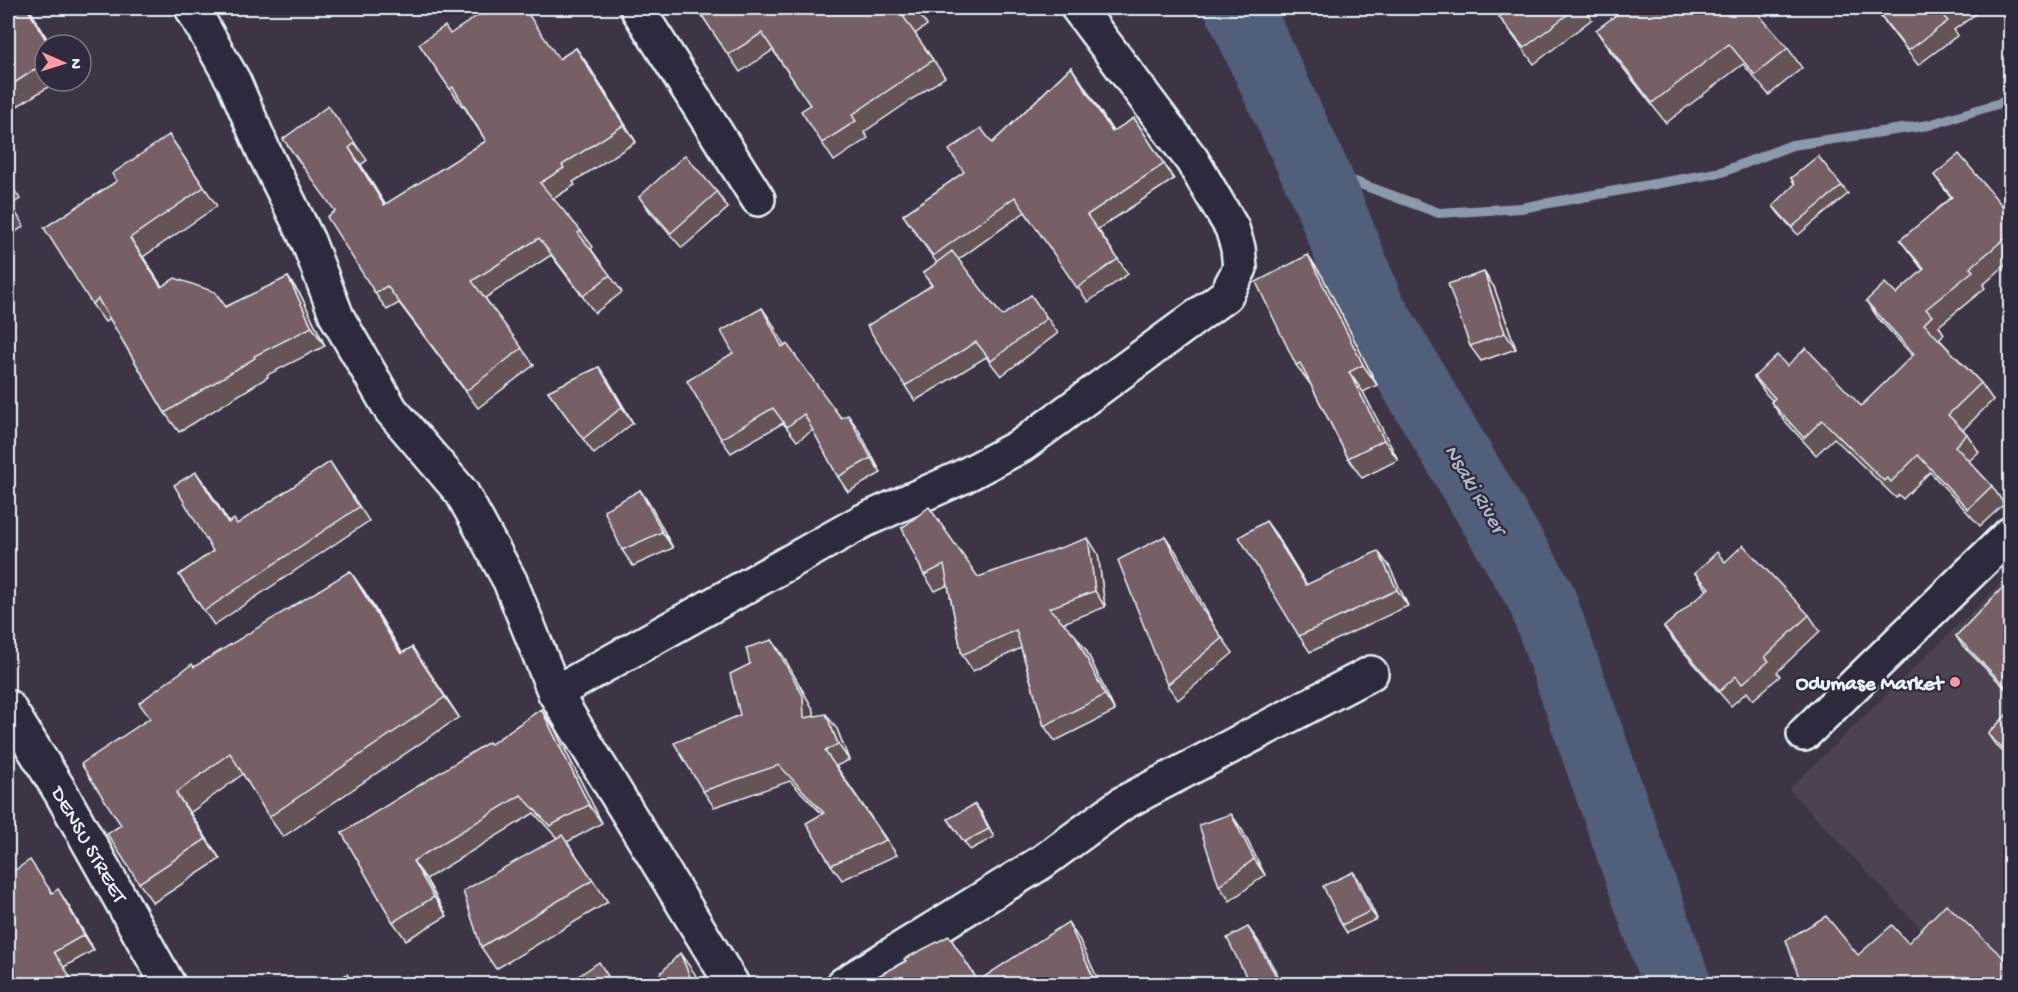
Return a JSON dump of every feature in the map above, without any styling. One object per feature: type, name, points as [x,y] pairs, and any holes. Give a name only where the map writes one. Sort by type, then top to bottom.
[{"type":"street","points":[[192,8],[234,82],[264,152],[308,241],[337,317],[391,410],[462,493],[510,581],[555,693],[732,984]]},
{"type":"street","points":[[637,8],[758,199]]},
{"type":"street","points":[[555,693],[863,522],[962,477],[1022,445],[1226,295],[1240,268],[1238,248],[1232,228],[1192,160],[1088,20]]},
{"type":"street","points":[[1804,734],[2010,534]]},
{"type":"street","points":[[844,984],[1042,862],[1123,803],[1371,673]]},
{"type":"street","name":"DENSU STREET","points":[[8,707],[60,790],[168,984]]},
{"type":"shaded area","name":"Odumase Market","points":[[2010,575],[2010,984],[1932,941],[1789,789]]},
{"type":"building","points":[[8,8],[27,8],[42,33],[33,33],[33,71],[8,87]]},
{"type":"building","points":[[489,8],[524,8],[559,59],[576,48],[624,125],[562,165],[564,168],[540,183],[581,231],[578,233],[610,275],[583,296],[539,238],[472,281],[522,348],[466,391],[387,286],[375,293],[327,217],[335,211],[283,139],[328,106],[355,143],[349,148],[384,205],[486,141],[453,87],[450,89],[419,44],[445,26],[450,34]]},
{"type":"building","points":[[697,8],[915,8],[903,16],[933,60],[852,115],[856,121],[822,143],[801,111],[810,105],[762,33],[728,55]]},
{"type":"building","points":[[1498,8],[1576,8],[1524,48],[1499,17],[1503,14]]},
{"type":"building","points":[[1626,8],[1687,8],[1689,11],[1693,8],[1753,8],[1788,48],[1755,75],[1729,44],[1652,103],[1596,30]]},
{"type":"building","points":[[1875,8],[1956,8],[1944,17],[1948,21],[1908,51]]},
{"type":"building","points":[[1071,67],[1112,132],[1134,118],[1164,164],[1087,215],[1118,259],[1077,288],[1015,197],[933,256],[903,215],[964,172],[949,150],[981,128],[992,143]]},
{"type":"building","points":[[169,135],[204,187],[130,238],[161,287],[175,278],[215,292],[225,307],[288,277],[312,327],[254,356],[255,358],[165,413],[98,299],[92,304],[44,228],[117,181],[112,174]]},
{"type":"building","points":[[1959,154],[2010,215],[2010,234],[1970,268],[1973,271],[1926,309],[1932,316],[1924,324],[1981,383],[1948,415],[1967,434],[1955,446],[1992,486],[1968,509],[1918,455],[1891,482],[1887,478],[1884,481],[1822,420],[1804,438],[1771,402],[1775,398],[1754,377],[1777,355],[1787,366],[1806,348],[1861,406],[1914,354],[1866,301],[1885,283],[1896,294],[1924,269],[1900,240],[1952,197],[1934,175]]},
{"type":"building","points":[[685,155],[717,192],[671,233],[639,197]]},
{"type":"building","points":[[1818,156],[1842,186],[1792,227],[1773,206],[1795,184],[1791,178]]},
{"type":"building","points":[[952,251],[1002,316],[1031,295],[1047,318],[991,361],[976,342],[905,386],[867,326],[932,285],[923,273]]},
{"type":"building","points":[[1308,255],[1363,365],[1349,372],[1384,440],[1348,458],[1300,363],[1296,365],[1256,282]]},
{"type":"building","points":[[1484,272],[1505,333],[1470,346],[1448,284]]},
{"type":"building","points":[[762,308],[782,347],[787,344],[841,418],[848,415],[871,458],[838,477],[804,414],[787,427],[773,408],[721,439],[687,381],[733,353],[721,331]]},
{"type":"building","points":[[599,367],[622,407],[583,439],[548,391]]},
{"type":"building","points":[[330,462],[359,507],[204,611],[179,575],[213,551],[174,485],[196,472],[228,523],[234,519],[237,524]]},
{"type":"building","points":[[640,490],[662,532],[622,550],[604,510]]},
{"type":"building","points":[[929,507],[978,577],[1088,538],[1095,591],[1049,608],[1075,635],[1105,695],[1044,726],[1016,630],[962,655],[944,565],[924,575],[902,528]]},
{"type":"building","points":[[1266,521],[1306,585],[1378,551],[1397,590],[1299,636],[1239,537]]},
{"type":"building","points":[[1165,536],[1203,610],[1222,638],[1167,685],[1118,560]]},
{"type":"building","points":[[1743,545],[1809,615],[1765,657],[1769,661],[1742,684],[1736,676],[1720,691],[1664,627],[1709,588],[1695,573],[1717,552],[1725,562]]},
{"type":"building","points":[[350,571],[401,654],[412,647],[445,697],[269,817],[230,753],[176,793],[206,839],[139,883],[107,834],[121,825],[81,764],[150,718],[139,703],[192,664],[194,667]]},
{"type":"building","points":[[2010,580],[2010,691],[1956,636]]},
{"type":"building","points":[[772,640],[803,696],[804,718],[826,714],[838,744],[825,751],[886,840],[831,865],[806,823],[824,813],[779,765],[703,791],[674,743],[740,715],[730,674],[750,664],[746,648]]},
{"type":"building","points":[[541,709],[589,805],[550,826],[521,795],[413,861],[434,897],[393,922],[342,833],[489,742],[491,744]]},
{"type":"building","points":[[2010,711],[2010,756],[1988,734]]},
{"type":"building","points":[[975,804],[989,829],[964,842],[948,819]]},
{"type":"building","points":[[1231,814],[1254,859],[1219,886],[1199,825]]},
{"type":"building","points":[[562,835],[593,880],[481,947],[463,891]]},
{"type":"building","points":[[30,860],[52,893],[58,889],[84,935],[54,952],[75,984],[8,984],[8,875]]},
{"type":"building","points":[[1353,872],[1371,911],[1342,925],[1323,886]]},
{"type":"building","points":[[1946,904],[2010,964],[2010,984],[1801,983],[1786,940],[1826,916],[1858,955],[1892,925],[1908,943]]},
{"type":"building","points":[[1068,922],[1093,977],[1079,984],[864,984],[906,961],[904,959],[949,936],[978,981]]},
{"type":"building","points":[[1248,927],[1281,984],[1250,984],[1227,938]]},
{"type":"building","points":[[680,953],[693,984],[650,984]]},
{"type":"building","points":[[599,962],[613,984],[567,984]]},
{"type":"building","points":[[347,974],[353,984],[329,984]]},
{"type":"waterway","name":"Nsaki River","points":[[1239,8],[1327,198],[1370,307],[1541,597],[1677,984]]},
{"type":"waterway","points":[[1312,166],[1439,213],[1521,208],[1722,172],[1792,145],[1929,125],[2010,100]]},
{"type":"place","name":"Odumase Market","points":[[1955,682]]}]
